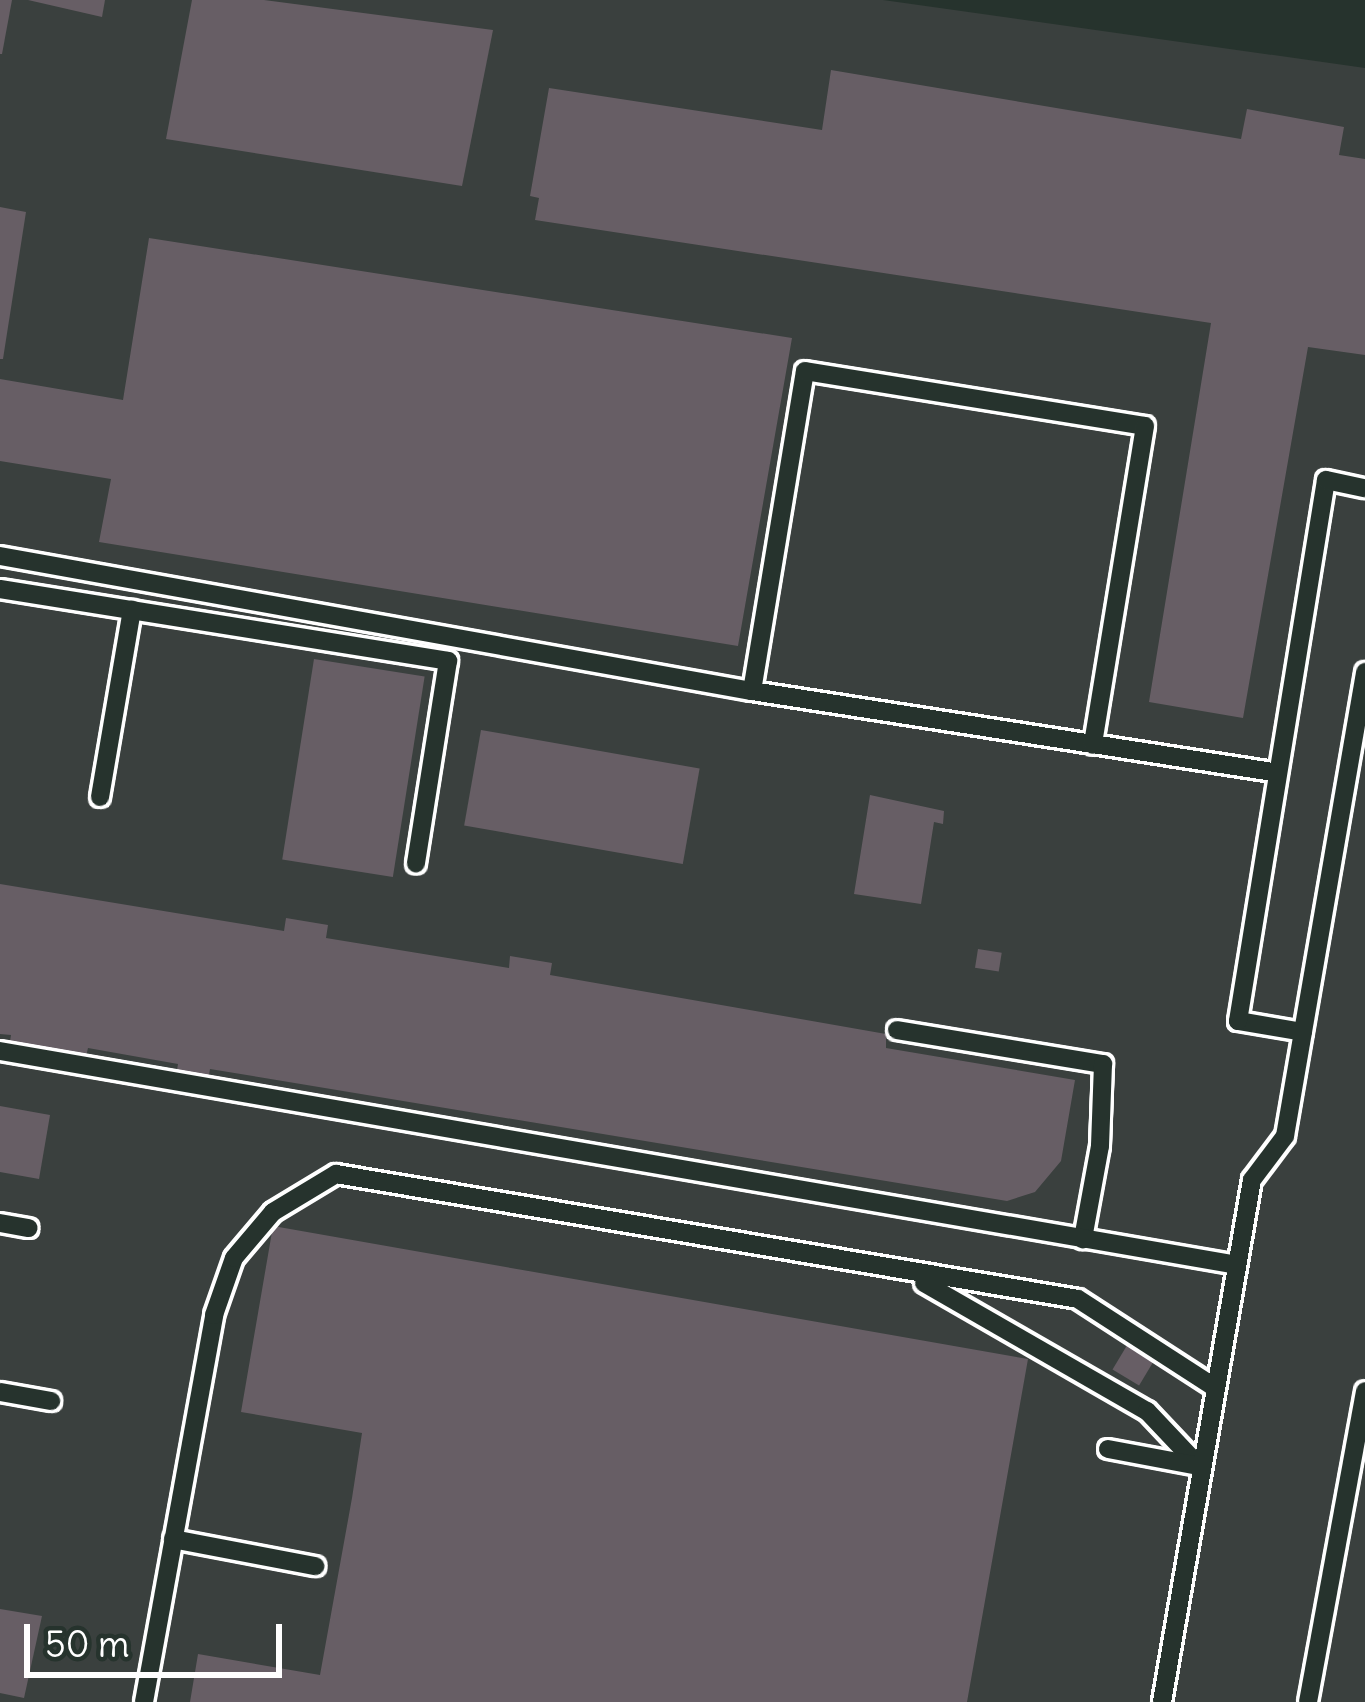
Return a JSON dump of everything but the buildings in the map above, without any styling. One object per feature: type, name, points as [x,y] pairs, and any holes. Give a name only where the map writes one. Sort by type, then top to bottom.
[{"type":"lane","points":[[752,691],[805,371],[1145,426],[1093,745]]},
{"type":"lane","points":[[1303,1032],[1238,1022],[1274,772],[1327,480],[1365,488]]},
{"type":"lane","points":[[0,556],[752,691],[1274,772]]},
{"type":"lane","points":[[0,589],[448,661],[416,862]]},
{"type":"lane","points":[[100,797],[132,610]]},
{"type":"lane","points":[[1162,1702],[1199,1466],[1252,1180],[1285,1136],[1365,672]]},
{"type":"lane","points":[[897,1030],[1103,1064],[1100,1146],[1083,1239]]},
{"type":"lane","points":[[0,1051],[1237,1265]]},
{"type":"lane","points":[[143,1702],[214,1315],[234,1258],[273,1212],[336,1174],[915,1277],[1078,1299],[1214,1387]]},
{"type":"lane","points":[[0,1223],[29,1228]]},
{"type":"lane","points":[[915,1277],[1147,1411],[1199,1466]]},
{"type":"lane","points":[[1308,1702],[1365,1390]]},
{"type":"lane","points":[[0,1392],[51,1401]]},
{"type":"lane","points":[[1108,1449],[1199,1466]]},
{"type":"lane","points":[[173,1539],[315,1566]]},
{"type":"shaded area","points":[[0,0],[883,0],[1365,68],[1365,1702],[0,1702]]}]
